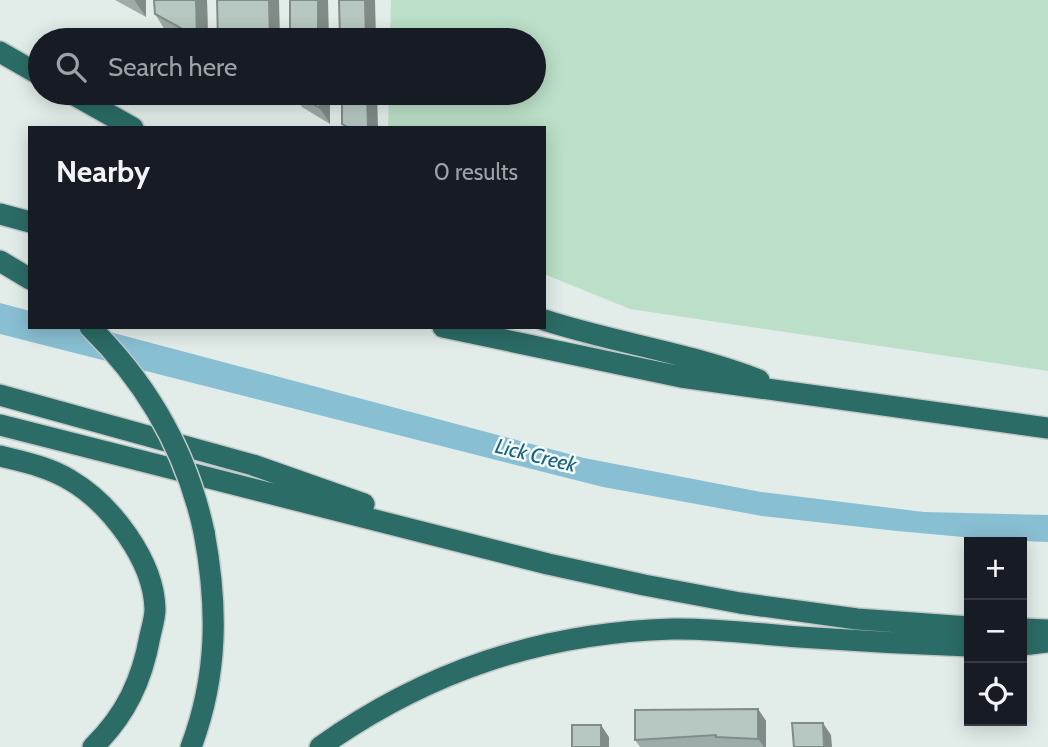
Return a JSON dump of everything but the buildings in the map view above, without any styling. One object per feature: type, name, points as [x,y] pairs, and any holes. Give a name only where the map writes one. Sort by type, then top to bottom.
[{"type":"highway","points":[[0,52],[28,68]]},
{"type":"highway","points":[[92,105],[129,126]]},
{"type":"highway","points":[[0,214],[28,221]]},
{"type":"highway","points":[[0,261],[28,278]]},
{"type":"highway","points":[[546,321],[615,341],[722,366],[797,394]]},
{"type":"highway","points":[[92,329],[125,364],[157,411],[195,494],[214,590],[209,680],[191,747]]},
{"type":"highway","points":[[453,329],[681,377],[1048,428]]},
{"type":"highway","points":[[0,395],[253,465],[485,547]]},
{"type":"highway","points":[[0,425],[596,575],[740,603],[857,619],[964,627]]},
{"type":"highway","points":[[0,456],[57,473],[90,494],[127,534],[147,577],[155,614],[144,665],[126,708],[93,747]]},
{"type":"highway","points":[[320,747],[380,707],[439,678],[508,653],[557,641],[632,631],[686,629],[964,646]]},
{"type":"highway","points":[[1027,629],[1048,630]]},
{"type":"highway","points":[[1027,644],[1048,642]]},
{"type":"green space","points":[[391,0],[1048,0],[1048,371],[630,309],[546,275],[546,126],[388,126],[389,105],[546,105],[546,28],[390,28]]},
{"type":"water","name":"Lick Creek","points":[[0,303],[28,310],[28,329],[99,329],[584,458],[761,492],[924,512],[1048,515],[1048,542],[1027,541],[1027,537],[964,537],[762,516],[603,487],[0,334]]}]
